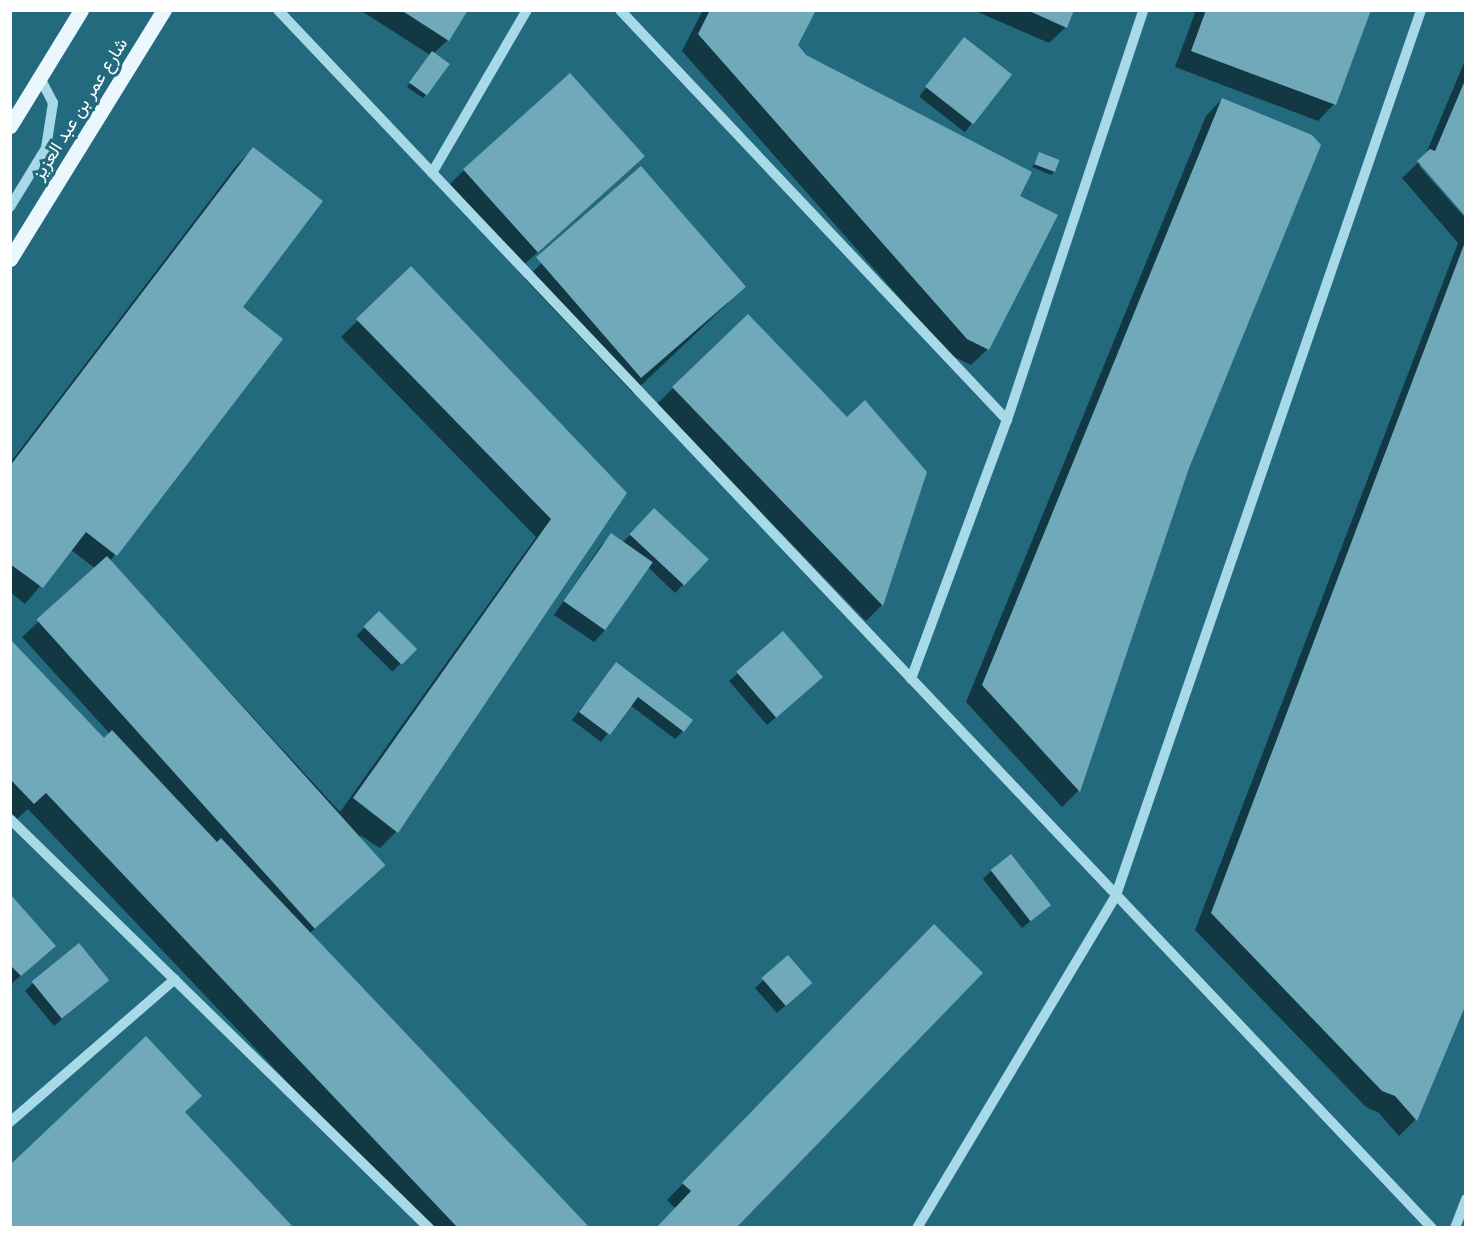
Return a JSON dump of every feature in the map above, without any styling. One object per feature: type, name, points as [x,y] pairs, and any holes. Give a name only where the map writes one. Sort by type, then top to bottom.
[{"type":"main road","points":[[10,126],[81,10]]},
{"type":"main road","name":"شارع عمر بن عبد العزيز","points":[[10,259],[164,10]]},
{"type":"street","points":[[278,10],[1432,1227]]},
{"type":"street","points":[[432,173],[527,10]]},
{"type":"street","points":[[620,10],[1006,420]]},
{"type":"street","points":[[911,679],[1006,420],[1143,10]]},
{"type":"street","points":[[917,1227],[1116,895],[1421,10]]},
{"type":"street","points":[[10,207],[46,148],[53,103],[40,78]]},
{"type":"street","points":[[10,819],[429,1227]]},
{"type":"street","points":[[10,1122],[174,979]]},
{"type":"street","points":[[1455,1227],[1466,1199]]},
{"type":"building","points":[[401,10],[468,10],[449,41]]},
{"type":"building","points":[[710,10],[816,10],[798,45],[806,55],[1032,172],[1020,196],[1058,215],[989,350],[967,339],[698,34]]},
{"type":"building","points":[[1027,10],[1074,10],[1067,28]]},
{"type":"building","points":[[1206,10],[1371,10],[1336,105],[1191,51]]},
{"type":"building","points":[[964,37],[1012,75],[973,124],[925,87]]},
{"type":"building","points":[[432,51],[450,64],[427,95],[409,83]]},
{"type":"building","points":[[570,73],[645,156],[538,253],[463,169]]},
{"type":"building","points":[[1466,78],[1466,217],[1417,161],[1430,149],[1435,151]]},
{"type":"building","points":[[1222,98],[1312,135],[1321,145],[1189,468],[1080,792],[982,685]]},
{"type":"building","points":[[253,147],[323,201],[243,307],[283,339],[117,556],[86,532],[43,588],[10,564],[10,466]]},
{"type":"building","points":[[1039,152],[1060,160],[1055,172],[1034,164]]},
{"type":"building","points":[[641,166],[746,287],[641,378],[536,257]]},
{"type":"building","points":[[1465,242],[1466,1004],[1417,1121],[1395,1096],[1382,1091],[1211,913]]},
{"type":"building","points":[[411,266],[627,493],[398,833],[353,798],[551,519],[356,319]]},
{"type":"building","points":[[748,314],[847,417],[865,400],[927,472],[883,606],[672,387]]},
{"type":"building","points":[[654,508],[709,559],[684,585],[629,534]]},
{"type":"building","points":[[611,533],[653,562],[605,630],[563,601]]},
{"type":"building","points":[[107,556],[385,865],[315,929],[36,620]]},
{"type":"building","points":[[379,611],[417,649],[402,665],[363,627]]},
{"type":"building","points":[[783,631],[823,677],[776,718],[736,672]]},
{"type":"building","points":[[10,639],[104,738],[112,730],[217,842],[221,838],[590,1228],[458,1228],[46,793],[34,804],[10,779]]},
{"type":"building","points":[[616,662],[693,720],[684,732],[638,697],[610,735],[579,712]]},
{"type":"building","points":[[1011,854],[1051,905],[1031,921],[991,870]]},
{"type":"building","points":[[10,894],[56,946],[21,976],[10,965]]},
{"type":"building","points":[[934,924],[983,973],[736,1228],[656,1228],[691,1191],[682,1183]]},
{"type":"building","points":[[79,943],[109,980],[62,1019],[32,981]]},
{"type":"building","points":[[788,955],[812,983],[786,1006],[762,978]]},
{"type":"building","points":[[146,1036],[202,1096],[185,1112],[294,1228],[10,1228],[10,1165]]}]
